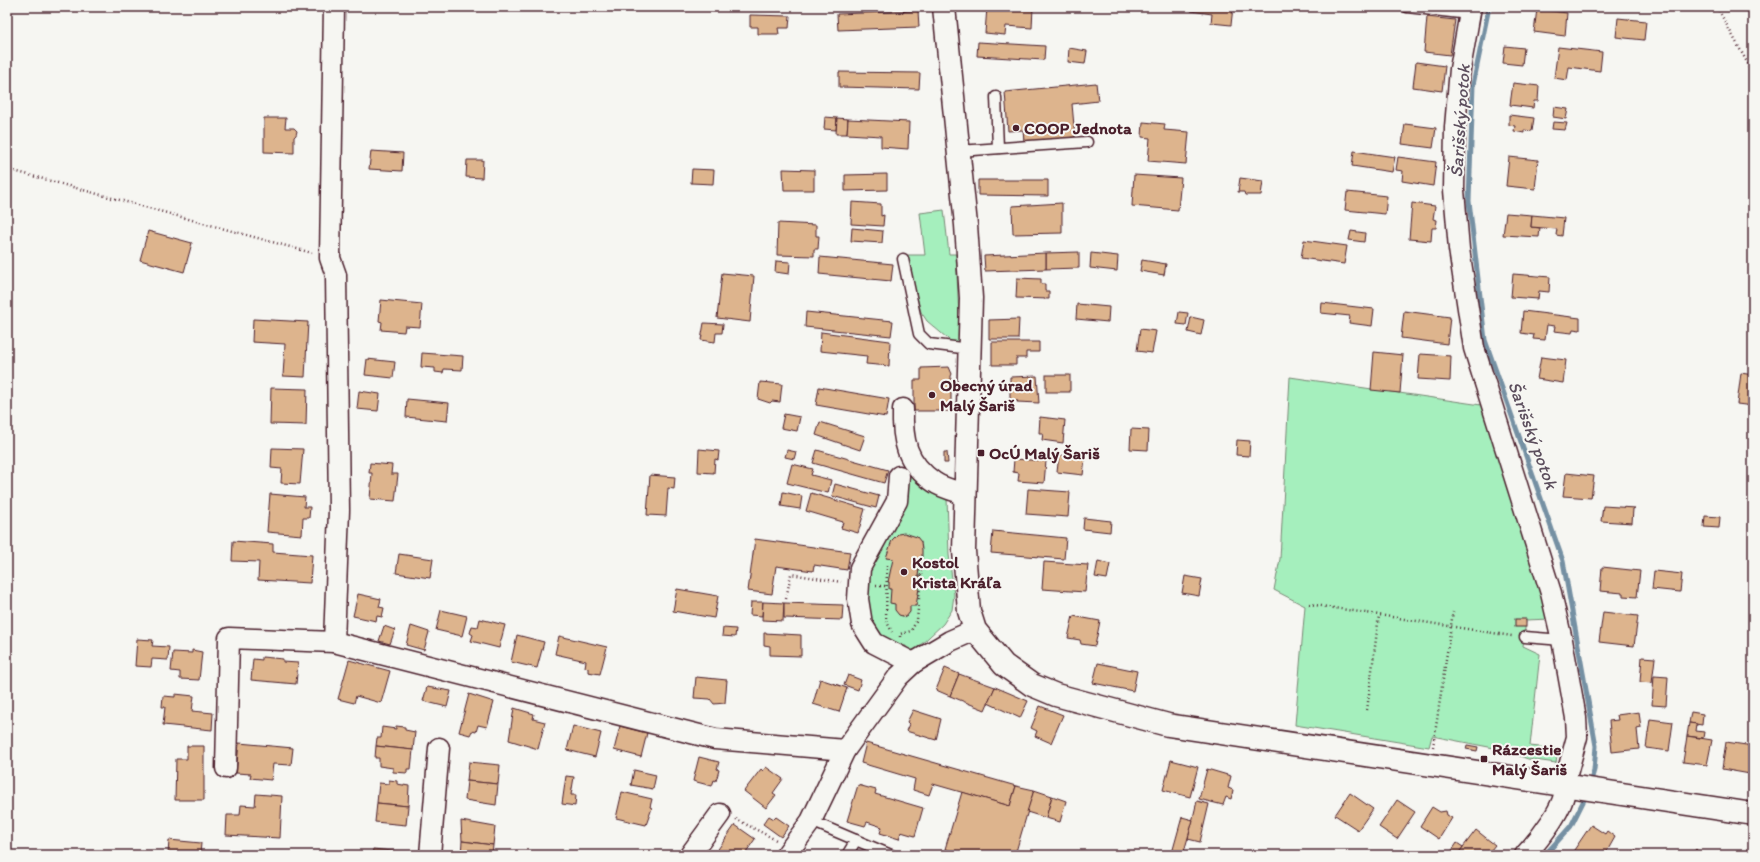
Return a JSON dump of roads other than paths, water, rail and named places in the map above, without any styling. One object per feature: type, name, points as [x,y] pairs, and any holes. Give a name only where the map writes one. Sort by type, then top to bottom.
[{"type":"street","points":[[334,7],[330,258],[336,275],[338,479],[334,642]]},
{"type":"street","points":[[944,7],[970,264],[970,349],[964,551],[969,611],[975,630],[1004,665],[1032,685],[1056,695],[1168,724],[1753,814]]},
{"type":"street","points":[[1470,11],[1460,69],[1455,127],[1454,190],[1460,256],[1474,348],[1551,593],[1562,640],[1576,718],[1577,737],[1570,786],[1565,789],[1564,798],[1539,840],[1525,855]]},
{"type":"street","points":[[902,409],[902,431],[904,445],[914,463],[934,482],[965,494]]},
{"type":"street","points":[[899,476],[896,501],[860,568],[858,599],[862,624],[874,643],[906,659]]},
{"type":"street","points":[[788,852],[811,821],[845,750],[898,677],[906,659],[975,630]]},
{"type":"street","points":[[226,768],[229,638],[334,642],[715,739],[845,750]]},
{"type":"street","points":[[430,855],[438,748]]},
{"type":"street","points":[[690,855],[720,814]]},
{"type":"lane","points":[[1407,7],[1470,11]]},
{"type":"lane","points":[[996,97],[998,148]]},
{"type":"lane","points":[[959,151],[1087,142]]},
{"type":"lane","points":[[903,259],[919,334],[930,344],[970,349]]},
{"type":"lane","points":[[1525,638],[1562,640]]},
{"type":"lane","points":[[811,821],[891,855]]},
{"type":"lane","points":[[848,855],[856,840]]},
{"type":"waterway","name":"Šarišský potok","points":[[1489,7],[1473,85],[1469,201],[1485,340],[1563,561],[1596,746],[1594,770],[1590,784]]},
{"type":"waterway","name":"Šarišský potok","points":[[1545,855],[1571,826],[1587,794]]},
{"type":"place","name":"COOP Jednota","points":[[1016,128]]},
{"type":"place","name":"Obecný úrad Malý Šariš","points":[[932,395]]},
{"type":"place","name":"OcÚ Malý Šariš","points":[[981,453]]},
{"type":"place","name":"Kostol Krista Kráľa","points":[[904,572]]},
{"type":"place","name":"Rázcestie Malý Šariš","points":[[1484,759]]}]
